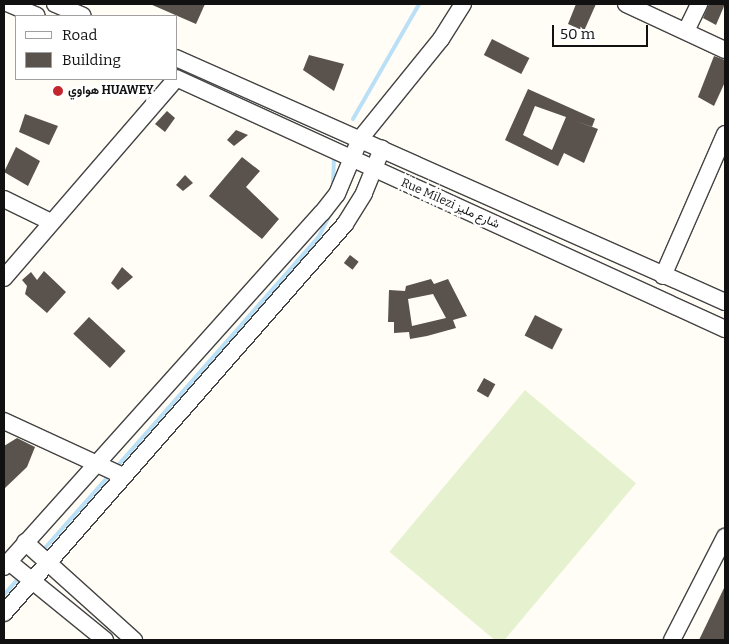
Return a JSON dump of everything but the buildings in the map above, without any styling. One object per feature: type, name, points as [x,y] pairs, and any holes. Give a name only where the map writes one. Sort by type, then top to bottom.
[{"type":"street","points":[[9,4],[35,15]]},
{"type":"street","points":[[55,4],[81,15]]},
{"type":"street","points":[[105,640],[33,583],[6,565],[322,213],[337,194],[360,139],[441,39],[463,4]]},
{"type":"street","points":[[626,4],[725,50]]},
{"type":"street","points":[[686,31],[699,4]]},
{"type":"street","name":"Rue Milezi شارع مليز","points":[[178,59],[725,302]]},
{"type":"street","name":"Rue Milezi شارع مليز","points":[[178,79],[350,160],[725,329]]},
{"type":"street","points":[[4,278],[174,80]]},
{"type":"street","points":[[663,276],[725,134]]},
{"type":"street","points":[[4,613],[33,583],[123,476],[345,224],[382,149]]},
{"type":"street","points":[[4,199],[51,222]]},
{"type":"street","points":[[4,421],[94,466],[123,476]]},
{"type":"street","points":[[672,640],[725,537]]},
{"type":"street","points":[[25,542],[134,640]]},
{"type":"green space","points":[[525,390],[636,483],[505,640],[495,640],[389,552]]},
{"type":"waterway","points":[[353,119],[419,4]]},
{"type":"waterway","points":[[333,186],[334,159]]},
{"type":"waterway","points":[[120,463],[318,238],[331,213]]},
{"type":"waterway","points":[[45,548],[106,479]]},
{"type":"waterway","points":[[4,595],[18,579]]},
{"type":"place","name":"هواوي HUAWEY","points":[[58,91]]}]
